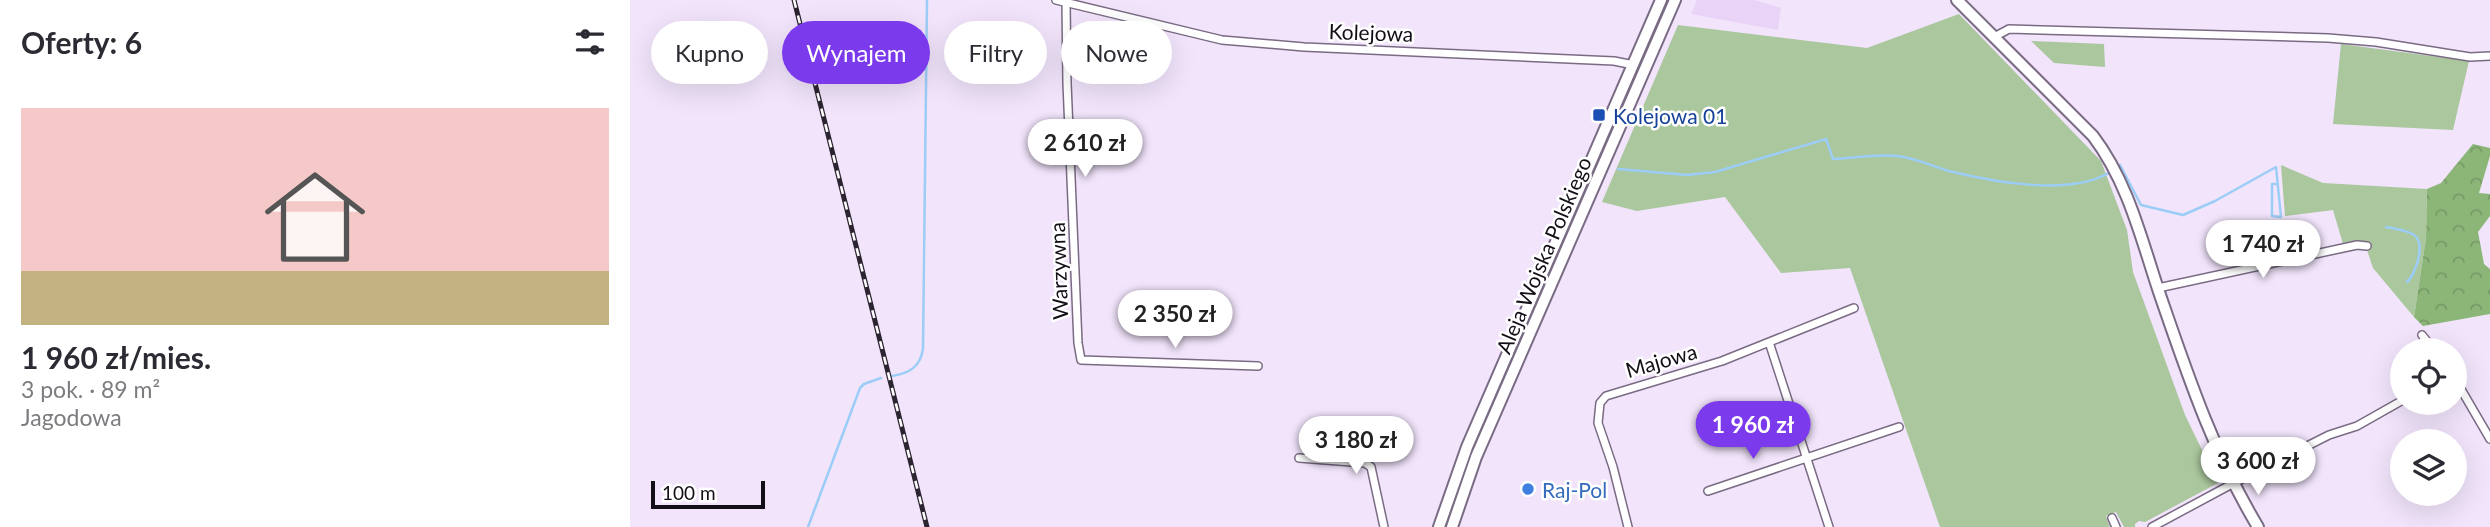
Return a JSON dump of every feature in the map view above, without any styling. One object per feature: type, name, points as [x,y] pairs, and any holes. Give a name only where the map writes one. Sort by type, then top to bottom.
[{"type":"main road","name":"Aleja Wojska Polskiego","points":[[1439,527],[1467,447],[1661,0]]},
{"type":"main road","name":"Aleja Wojska Polskiego","points":[[1452,527],[1468,476],[1491,421],[1675,0]]},
{"type":"main road","points":[[1957,0],[2093,136],[2108,156],[2126,190],[2189,380],[2232,484],[2258,527]]},
{"type":"street","name":"Kolejowa","points":[[1056,0],[1183,32],[1244,43],[1614,61],[1646,67]]},
{"type":"street","name":"Warzywna","points":[[1066,2],[1067,83],[1078,343],[1081,360],[1258,366]]},
{"type":"street","points":[[1994,37],[2009,29],[2328,38],[2376,42],[2470,57],[2490,56]]},
{"type":"street","points":[[2158,288],[2357,245],[2367,246]]},
{"type":"street","name":"Majowa","points":[[1628,527],[1613,467],[1598,423],[1600,403],[1606,396],[1722,360],[1854,308]]},
{"type":"street","points":[[1769,342],[1829,527]]},
{"type":"street","points":[[2467,400],[2490,439]]},
{"type":"street","points":[[2152,527],[2329,435],[2357,426],[2390,407]]},
{"type":"street","points":[[1708,491],[1899,427]]},
{"type":"street","points":[[1299,458],[1365,463],[1371,467],[1384,527]]},
{"type":"street","points":[[2112,518],[2116,527]]},
{"type":"shaded area","points":[[1697,0],[1754,0],[1781,8],[1778,30],[1691,14]]},
{"type":"green space","points":[[1959,14],[2101,161],[2127,230],[2133,272],[2185,415],[2218,483],[2145,522],[2139,521],[2135,527],[2124,527],[2116,512],[2106,516],[2110,527],[1940,527],[1850,268],[1781,273],[1725,197],[1637,211],[1602,202],[1678,25],[1867,48]]},
{"type":"green space","points":[[2031,41],[2104,44],[2105,67],[2054,63]]},
{"type":"green space","points":[[2341,44],[2469,61],[2453,130],[2333,124]]},
{"type":"green space","points":[[2473,144],[2490,148],[2479,193],[2490,194],[2490,216],[2478,232],[2484,264],[2490,269],[2490,314],[2423,326],[2414,317],[2426,238],[2427,189],[2441,183]]},
{"type":"green space","points":[[2281,165],[2323,183],[2427,189],[2426,238],[2414,317],[2373,268],[2364,241],[2343,244],[2333,210],[2285,216]]},
{"type":"waterway","points":[[892,376],[913,368],[923,349],[927,0]]},
{"type":"waterway","points":[[1618,169],[1687,175],[1715,172],[1826,139],[1833,159],[1897,156],[1949,171],[2010,183],[2076,184],[2112,171]]},
{"type":"waterway","points":[[2117,167],[2120,165],[2141,205],[2183,215],[2215,201],[2276,167],[2281,217],[2272,216],[2272,184],[2277,184]]},
{"type":"waterway","points":[[2386,227],[2408,232],[2418,239],[2418,258],[2414,272],[2407,282]]},
{"type":"waterway","points":[[808,527],[860,388],[881,378]]},
{"type":"railway","points":[[794,0],[927,527]]},
{"type":"place","name":"Kolejowa 01","points":[[1599,115]]},
{"type":"place","name":"Raj-Pol","points":[[1528,489]]}]
